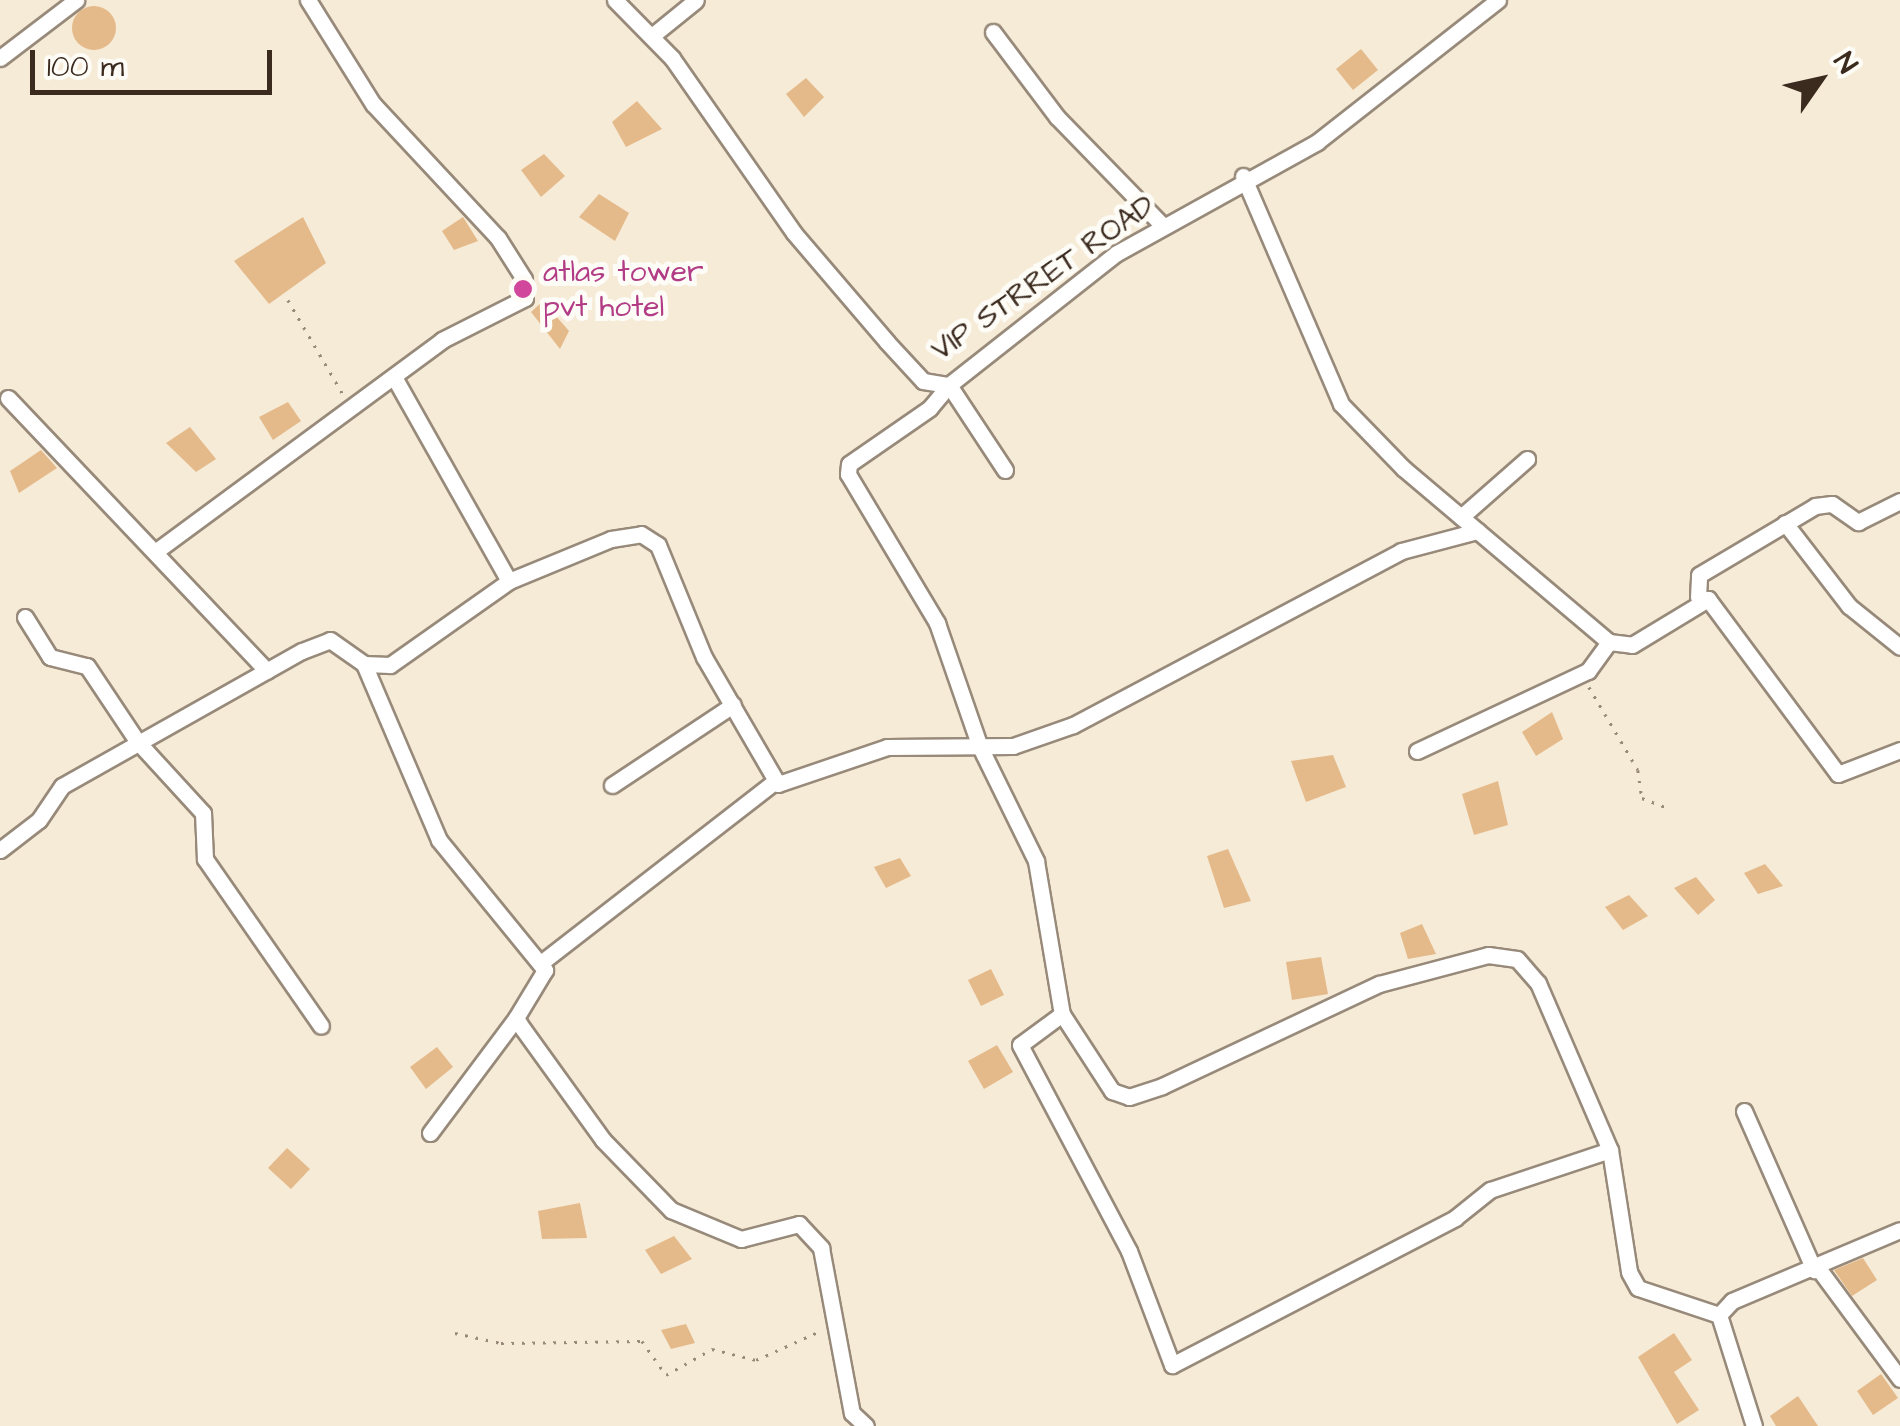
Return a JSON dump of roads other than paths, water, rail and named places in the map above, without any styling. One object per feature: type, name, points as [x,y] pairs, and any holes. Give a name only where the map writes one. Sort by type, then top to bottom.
[{"type":"street","points":[[0,58],[76,0]]},
{"type":"street","points":[[159,549],[394,377],[527,289],[472,204],[373,104],[308,0]]},
{"type":"street","name":"VIP STRRET ROAD","points":[[614,0],[653,35],[794,233],[923,382],[948,385],[1163,226],[1243,176],[1317,142],[1498,0]]},
{"type":"street","points":[[653,35],[696,0]]},
{"type":"street","points":[[993,32],[1057,117],[1163,226]]},
{"type":"street","points":[[1243,176],[1341,404],[1461,517],[1609,642],[1632,645],[1698,597]]},
{"type":"street","points":[[394,377],[508,581]]},
{"type":"street","points":[[1005,470],[948,385],[930,408],[849,464],[848,474],[937,623],[980,747],[1036,862],[1062,1014],[1112,1091],[1129,1097],[1379,984],[1488,955],[1517,958],[1538,983],[1610,1150],[1624,1254],[1638,1288],[1719,1315]]},
{"type":"street","points":[[8,398],[83,468],[133,538],[159,549],[267,671]]},
{"type":"street","points":[[1461,517],[1526,459]]},
{"type":"street","points":[[1698,597],[1699,575],[1824,503],[1858,522],[1900,501]]},
{"type":"street","points":[[1785,523],[1849,606],[1900,647]]},
{"type":"street","points":[[542,962],[774,782],[888,747],[980,747],[1073,725],[1400,552],[1477,531]]},
{"type":"street","points":[[364,664],[390,665],[508,581],[641,534],[658,546],[774,782]]},
{"type":"street","points":[[1698,597],[1719,608],[1838,774],[1900,750]]},
{"type":"street","points":[[26,618],[50,656],[87,666],[137,741],[203,813],[205,858],[321,1026]]},
{"type":"street","points":[[0,850],[40,820],[62,786],[137,741],[330,640],[364,664],[439,840],[542,962],[543,978],[430,1133]]},
{"type":"street","points":[[1416,751],[1588,671],[1609,642]]},
{"type":"street","points":[[612,785],[734,705]]},
{"type":"street","points":[[1062,1014],[1020,1045],[1129,1251],[1172,1365],[1455,1218],[1490,1190],[1610,1150]]},
{"type":"street","points":[[516,1018],[603,1140],[671,1210],[741,1239],[799,1224],[821,1248],[852,1413],[866,1426]]},
{"type":"street","points":[[1744,1111],[1816,1269],[1900,1379]]},
{"type":"street","points":[[1719,1315],[1732,1300],[1816,1269],[1900,1230]]},
{"type":"street","points":[[1719,1315],[1754,1426]]},
{"type":"place","name":"atlas tower pvt hotel","points":[[523,289]]}]
